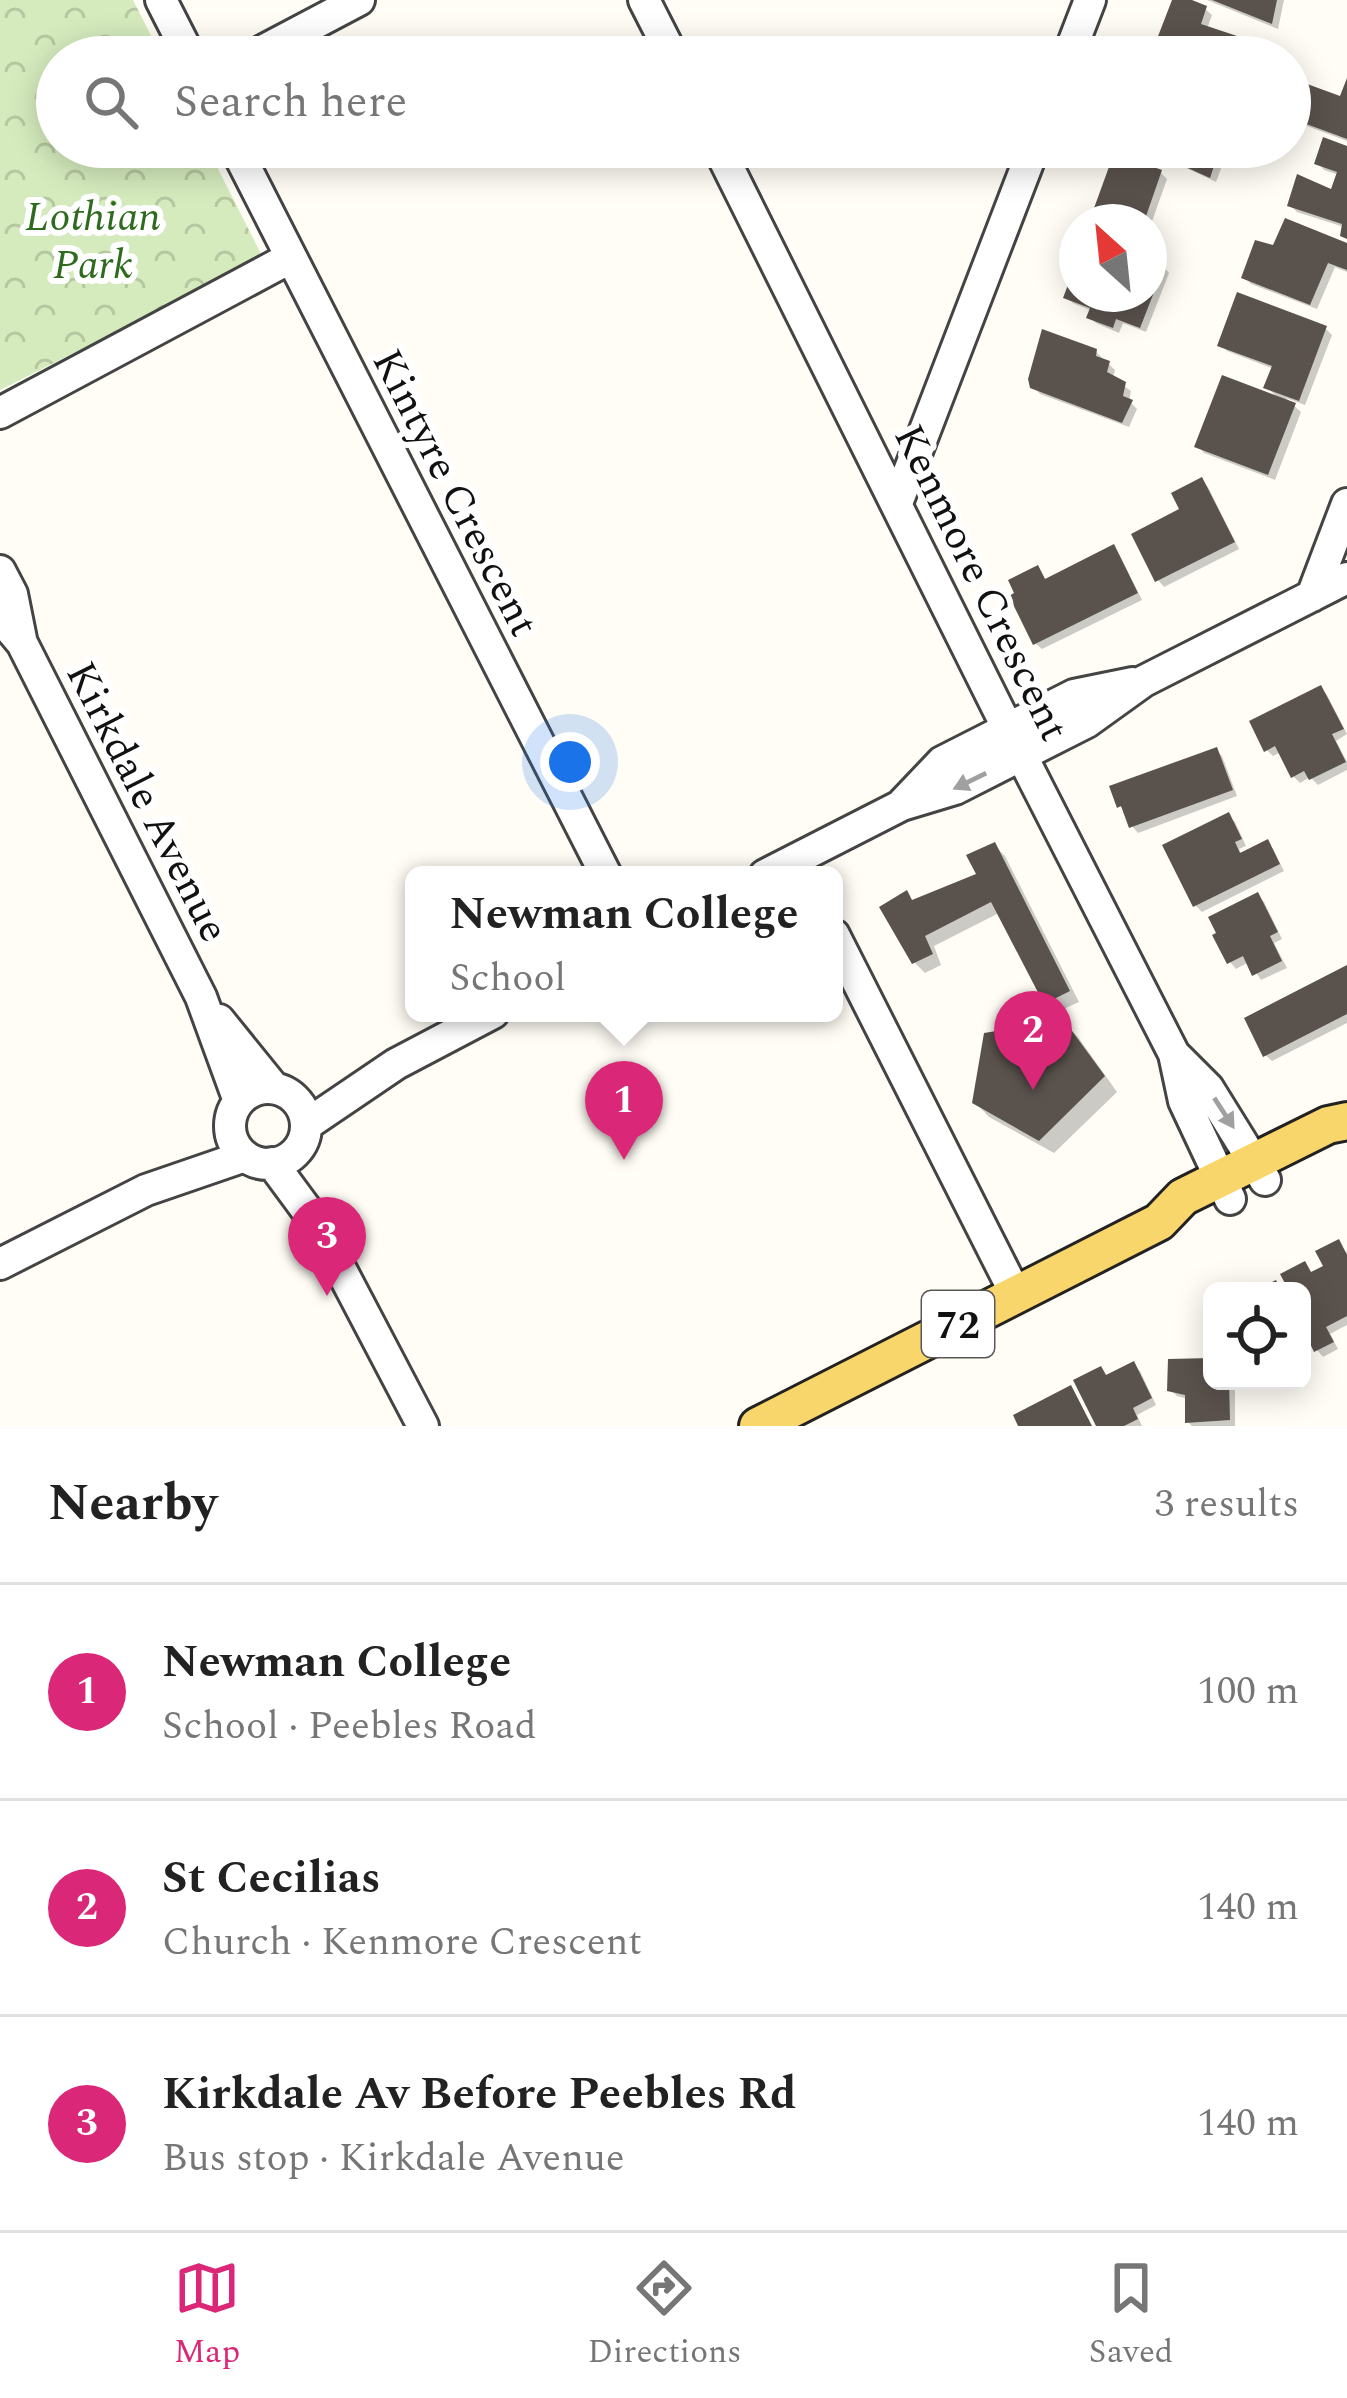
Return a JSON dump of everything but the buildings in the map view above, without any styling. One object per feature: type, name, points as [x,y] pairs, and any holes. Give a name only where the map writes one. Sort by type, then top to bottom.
[{"type":"main road","name":"72","points":[[758,1426],[1159,1222],[1183,1197],[1225,1189],[1328,1125],[1347,1121]]},
{"type":"main road","name":"72","points":[[1260,1171],[1340,1143],[1347,1135]]},
{"type":"street","points":[[161,0],[179,36]]},
{"type":"street","points":[[290,36],[358,0]]},
{"type":"street","points":[[644,0],[662,36]]},
{"type":"street","points":[[1076,36],[1090,0]]},
{"type":"street","name":"Kintyre Crescent","points":[[245,168],[601,866]]},
{"type":"street","name":"Kenmore Crescent","points":[[729,168],[1174,1054],[1184,1101],[1225,1189]]},
{"type":"street","points":[[897,503],[1026,168]]},
{"type":"street","points":[[0,413],[290,258]]},
{"type":"street","points":[[1312,596],[1347,504]]},
{"type":"street","name":"Kirkdale Avenue","points":[[0,571],[12,594],[22,644]]},
{"type":"street","points":[[802,866],[902,805],[942,762],[1015,742],[1073,695],[1144,681],[1347,578]]},
{"type":"street","name":"Kirkdale Avenue","points":[[0,617],[22,644],[201,997],[247,1137],[317,1224],[423,1425]]},
{"type":"street","points":[[843,953],[1016,1295]]},
{"type":"street","name":"Kirkdale Avenue","points":[[201,997],[294,1114],[317,1224]]},
{"type":"street","points":[[294,1114],[476,1022]]},
{"type":"street","name":"Kenmore Crescent","points":[[1174,1054],[1208,1088],[1260,1171]]},
{"type":"street","points":[[0,1264],[247,1137],[261,1088],[294,1114]]},
{"type":"street","points":[[247,1137],[284,1160],[294,1114]]},
{"type":"green space","name":"Lothian Park","points":[[0,0],[133,0],[151,36],[36,36],[36,168],[218,168],[263,258],[0,390]]},
{"type":"place","name":"St Cecilias","points":[[1033,1090]]},
{"type":"place","name":"Newman College","points":[[624,1160]]},
{"type":"place","name":"Kirkdale Av Before Peebles Rd","points":[[327,1296]]}]
